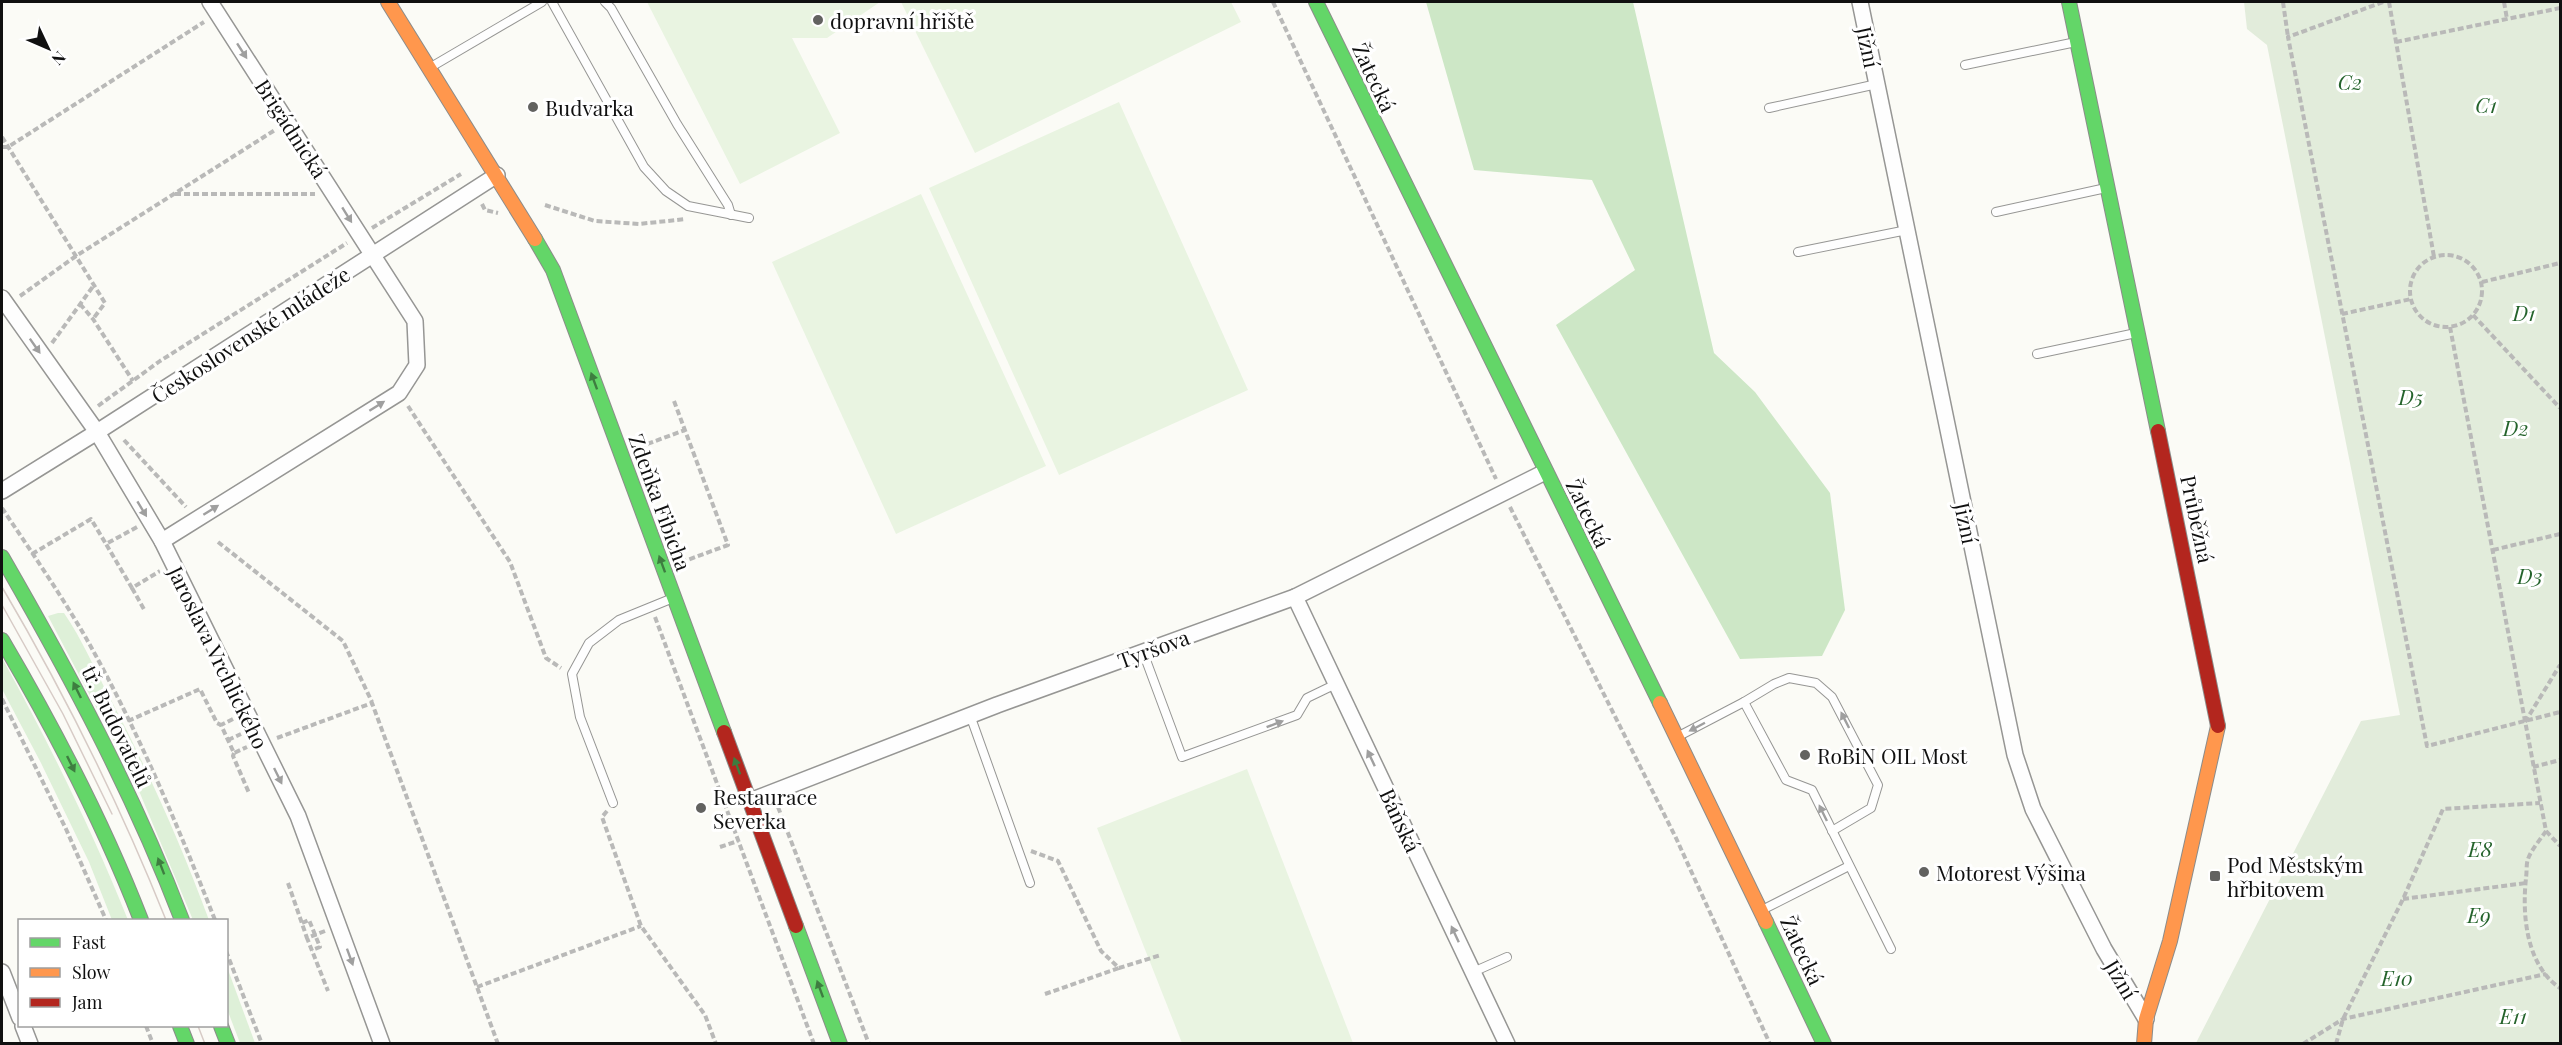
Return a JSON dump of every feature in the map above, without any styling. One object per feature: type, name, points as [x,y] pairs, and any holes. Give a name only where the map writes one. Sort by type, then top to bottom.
[{"type":"street","name":"Zdeňka Fibicha","points":[[388,2],[497,175],[553,270],[840,1044]]},
{"type":"street","name":"Žatecká","points":[[1316,2],[1382,141],[1761,910],[1824,1044]]},
{"type":"street","name":"Jižní","points":[[1860,2],[2015,755],[2032,808],[2104,949],[2146,1019]]},
{"type":"street","name":"Průběžná","points":[[2069,2],[2219,723],[2170,941],[2146,1019],[2144,1044]]},
{"type":"street","name":"Brigádnická","points":[[214,7],[416,321],[417,365],[399,393]]},
{"type":"street","name":"Československé mládeže","points":[[2,491],[497,175]]},
{"type":"street","name":"Jaroslava Vrchlického","points":[[4,302],[96,432],[162,541],[259,743],[298,816],[382,1044]]},
{"type":"street","points":[[162,541],[399,393]]},
{"type":"street","name":"Tyršova","points":[[750,801],[970,715],[1294,597],[1545,472]]},
{"type":"street","name":"tř. Budovatelů","points":[[2,557],[69,673],[154,847],[181,919]]},
{"type":"street","name":"Báňská","points":[[1294,597],[1508,1044]]},
{"type":"street","points":[[2,640],[47,715],[118,859],[140,919]]},
{"type":"street","points":[[2,972],[18,1013]]},
{"type":"street","points":[[22,1027],[30,1044]]},
{"type":"street","points":[[180,1027],[187,1044]]},
{"type":"street","points":[[222,1027],[228,1044]]},
{"type":"lane","points":[[430,68],[542,2]]},
{"type":"lane","points":[[552,2],[644,167],[666,191],[688,206],[749,218]]},
{"type":"lane","points":[[605,2],[611,8],[677,124],[728,204],[731,215]]},
{"type":"lane","points":[[1965,65],[2077,41]]},
{"type":"lane","points":[[1769,108],[1876,84]]},
{"type":"lane","points":[[1996,212],[2108,188]]},
{"type":"lane","points":[[1798,252],[1907,230]]},
{"type":"lane","points":[[2037,354],[2138,332]]},
{"type":"lane","points":[[613,803],[580,717],[572,674],[589,643],[619,620],[675,598]]},
{"type":"lane","points":[[1143,652],[1182,757],[1297,715],[1307,698],[1336,684]]},
{"type":"lane","points":[[1676,737],[1789,678],[1816,683],[1832,697],[1878,785],[1871,808],[1832,831]]},
{"type":"lane","points":[[1744,702],[1786,780],[1812,790],[1891,949]]},
{"type":"lane","points":[[970,715],[1030,883]]},
{"type":"lane","points":[[1761,910],[1849,866]]},
{"type":"lane","points":[[1473,972],[1507,957]]},
{"type":"path","points":[[1273,2],[1503,493],[1676,838],[1770,1044]]},
{"type":"path","points":[[2283,2],[2427,746],[2560,712]]},
{"type":"path","points":[[2288,37],[2383,2]]},
{"type":"path","points":[[2389,2],[2434,257]]},
{"type":"path","points":[[2504,2],[2507,19]]},
{"type":"path","points":[[2,147],[8,147],[214,7]]},
{"type":"path","points":[[2396,42],[2560,8]]},
{"type":"path","points":[[4,302],[288,121]]},
{"type":"path","points":[[2,137],[105,303],[93,319]]},
{"type":"path","points":[[97,407],[160,361],[461,174]]},
{"type":"path","points":[[174,194],[322,194]]},
{"type":"path","points":[[480,201],[485,210],[491,212],[497,213],[507,209]]},
{"type":"path","points":[[545,205],[594,221],[639,224],[686,219],[707,210]]},
{"type":"path","points":[[2442,254],[2459,257],[2474,267],[2482,282],[2481,299],[2473,315],[2459,325],[2442,327],[2426,320],[2419,315],[2411,299],[2411,282],[2414,274],[2419,266],[2434,257],[2442,254]]},
{"type":"path","points":[[2482,282],[2560,263]]},
{"type":"path","points":[[43,356],[94,285]]},
{"type":"path","points":[[2342,314],[2411,299]]},
{"type":"path","points":[[80,304],[93,319],[133,381]]},
{"type":"path","points":[[2473,315],[2560,408]]},
{"type":"path","points":[[2450,327],[2540,803],[2546,831],[2560,846]]},
{"type":"path","points":[[399,393],[510,562],[546,658],[572,674]]},
{"type":"path","points":[[664,569],[728,545],[674,401]]},
{"type":"path","points":[[621,454],[685,430]]},
{"type":"path","points":[[124,440],[191,513]]},
{"type":"path","points":[[2,508],[86,638],[168,804],[214,919]]},
{"type":"path","points":[[32,554],[91,519],[145,611]]},
{"type":"path","points":[[106,544],[140,525]]},
{"type":"path","points":[[2493,550],[2560,534]]},
{"type":"path","points":[[218,542],[343,641],[372,702],[498,1044]]},
{"type":"path","points":[[132,588],[164,569]]},
{"type":"path","points":[[652,607],[814,1044]]},
{"type":"path","points":[[2525,722],[2560,665]]},
{"type":"path","points":[[128,721],[200,688],[217,723],[221,725],[249,793]]},
{"type":"path","points":[[2,699],[66,829],[105,919]]},
{"type":"path","points":[[234,753],[372,702]]},
{"type":"path","points":[[221,725],[241,715]]},
{"type":"path","points":[[2534,767],[2560,760]]},
{"type":"path","points":[[772,792],[869,1044]]},
{"type":"path","points":[[613,803],[602,817],[641,926],[705,1015],[716,1044]]},
{"type":"path","points":[[2336,1044],[2343,1019],[2403,899],[2443,809],[2540,803]]},
{"type":"path","points":[[2546,831],[2528,859],[2524,898],[2532,950],[2551,981],[2560,988]]},
{"type":"path","points":[[1019,850],[1036,852],[1058,861],[1101,951],[1119,968]]},
{"type":"path","points":[[288,883],[328,991]]},
{"type":"path","points":[[2403,899],[2526,883]]},
{"type":"path","points":[[302,923],[309,920],[320,947],[312,950]]},
{"type":"path","points":[[477,987],[641,926]]},
{"type":"path","points":[[308,938],[332,928]]},
{"type":"path","points":[[1045,994],[1161,955]]},
{"type":"path","points":[[228,956],[262,1044]]},
{"type":"path","points":[[2303,1044],[2343,1019],[2546,974]]},
{"type":"path","points":[[146,1027],[153,1044]]},
{"type":"green space","points":[[647,2],[880,2],[827,38],[792,38],[840,133],[740,184]]},
{"type":"green space","points":[[901,2],[1231,2],[1241,22],[975,153]]},
{"type":"green space","points":[[1426,2],[1633,2],[1714,353],[1755,392],[1830,493],[1845,610],[1822,656],[1740,659],[1556,325],[1635,270],[1592,180],[1474,170]]},
{"type":"green space","points":[[2244,2],[2560,2],[2560,1043],[2196,1043],[2361,721],[2400,715],[2267,45],[2247,29]]},
{"type":"green space","points":[[1119,102],[1248,390],[1059,475],[929,188]]},
{"type":"green space","points":[[921,194],[1046,466],[896,534],[772,262]]},
{"type":"green space","points":[[64,613],[77,633],[138,752],[187,863],[209,919],[193,919],[134,779],[48,616]]},
{"type":"green space","points":[[2,658],[69,787],[128,919],[112,919],[89,862],[2,689]]},
{"type":"green space","points":[[1247,769],[1353,1043],[1182,1043],[1097,828]]},
{"type":"green space","points":[[228,970],[255,1043],[240,1043],[228,1012]]},
{"type":"tram line","points":[[2,587],[48,668],[90,750],[130,834],[166,919]]},
{"type":"tram line","points":[[2,605],[63,714],[112,814]]},
{"type":"tram line","points":[[198,1027],[205,1044]]},
{"type":"traffic: fast","points":[[1316,2],[1660,703]]},
{"type":"traffic: fast","points":[[2069,2],[2158,431]]},
{"type":"traffic: fast","points":[[535,239],[553,270],[724,732]]},
{"type":"traffic: fast","points":[[2,557],[99,735],[143,826],[182,919]]},
{"type":"traffic: fast","points":[[2,640],[77,777],[111,848],[141,919]]},
{"type":"traffic: fast","points":[[1766,922],[1824,1044]]},
{"type":"traffic: fast","points":[[796,926],[840,1044]]},
{"type":"traffic: fast","points":[[180,1027],[187,1044]]},
{"type":"traffic: fast","points":[[221,1027],[228,1044]]},
{"type":"traffic: slow","points":[[388,2],[535,239]]},
{"type":"traffic: slow","points":[[1660,703],[1766,922]]},
{"type":"traffic: slow","points":[[2144,1044],[2146,1019],[2170,941],[2218,726]]},
{"type":"traffic: jam","points":[[2158,431],[2218,726]]},
{"type":"traffic: jam","points":[[724,732],[796,926]]},
{"type":"place","name":"dopravní hřiště","points":[[818,20]]},
{"type":"place","name":"Budvarka","points":[[533,107]]},
{"type":"place","name":"RoBiN OIL Most","points":[[1805,755]]},
{"type":"place","name":"Restaurace Severka","points":[[701,808]]},
{"type":"place","name":"Motorest Výšina","points":[[1924,872]]},
{"type":"place","name":"Pod Městským hřbitovem","points":[[2215,876]]},
{"type":"park label","name":"C2","points":[[2350,81]]},
{"type":"park label","name":"C1","points":[[2486,104]]},
{"type":"park label","name":"D1","points":[[2524,312]]},
{"type":"park label","name":"D5","points":[[2411,396]]},
{"type":"park label","name":"D2","points":[[2516,427]]},
{"type":"park label","name":"D3","points":[[2530,575]]},
{"type":"park label","name":"E8","points":[[2480,848]]},
{"type":"park label","name":"E9","points":[[2479,914]]},
{"type":"park label","name":"E10","points":[[2397,977]]},
{"type":"park label","name":"E11","points":[[2513,1015]]}]
